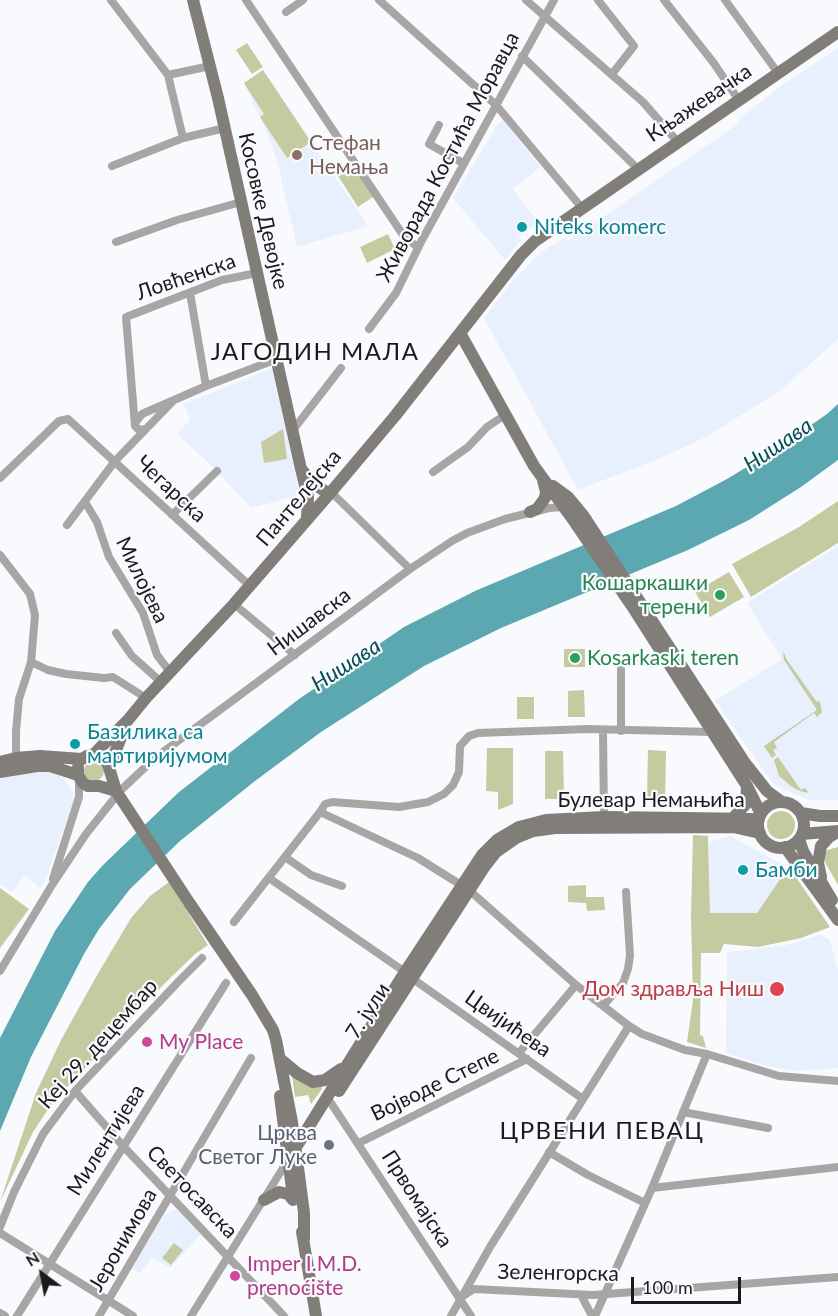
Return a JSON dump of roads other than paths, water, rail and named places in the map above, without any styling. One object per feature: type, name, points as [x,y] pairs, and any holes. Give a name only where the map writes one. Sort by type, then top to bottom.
[{"type":"street","points":[[111,0],[168,75],[183,138]]},
{"type":"street","name":"Косовке Девојке","points":[[193,0],[225,128],[308,497],[306,519]]},
{"type":"street","points":[[246,0],[405,238],[418,247]]},
{"type":"street","points":[[286,12],[303,0]]},
{"type":"street","points":[[379,0],[496,105],[582,208]]},
{"type":"street","points":[[526,0],[643,102],[677,141]]},
{"type":"street","name":"Живорада Костића Моравца","points":[[369,329],[396,293],[418,247],[554,0]]},
{"type":"street","points":[[598,0],[634,46],[612,74]]},
{"type":"street","points":[[664,0],[713,62],[738,99]]},
{"type":"street","points":[[725,0],[778,73]]},
{"type":"street","name":"Књажевачка","points":[[582,208],[838,32]]},
{"type":"street","points":[[522,56],[638,169]]},
{"type":"street","points":[[168,75],[210,66]]},
{"type":"street","points":[[439,125],[429,144],[464,163]]},
{"type":"street","points":[[112,166],[183,138],[225,128]]},
{"type":"street","points":[[116,242],[177,220],[241,202]]},
{"type":"street","name":"Пантелејска","points":[[87,757],[128,720],[234,604],[331,492],[528,247],[545,232],[582,208]]},
{"type":"street","name":"Ловћенска","points":[[135,423],[126,316],[222,280],[257,273]]},
{"type":"street","points":[[190,293],[206,386]]},
{"type":"street","points":[[460,333],[534,466],[564,507],[577,518]]},
{"type":"street","points":[[145,429],[139,430],[135,423],[142,414],[277,359]]},
{"type":"street","points":[[293,430],[341,368]]},
{"type":"street","points":[[67,525],[115,461],[174,400]]},
{"type":"street","points":[[433,472],[468,447],[505,414]]},
{"type":"street","name":"Чегарска","points":[[0,478],[59,421],[68,419],[250,585]]},
{"type":"street","name":"Косовке Девојке","points":[[297,450],[308,468],[326,484],[331,492]]},
{"type":"street","points":[[301,469],[313,483],[326,492],[331,492],[410,569]]},
{"type":"street","points":[[172,515],[217,471]]},
{"type":"street","points":[[534,512],[545,507],[550,500],[544,479]]},
{"type":"street","points":[[544,479],[568,497],[577,518],[746,764],[768,791],[782,802],[791,804],[801,813],[803,852],[823,884],[838,915]]},
{"type":"street","name":"Милојева","points":[[85,502],[97,522],[109,557],[143,613],[157,655],[170,672]]},
{"type":"street","name":"Нишавска","points":[[52,885],[117,793],[155,758],[410,569],[467,533],[505,519],[564,507]]},
{"type":"street","points":[[534,512],[557,513],[577,518]]},
{"type":"street","points":[[0,555],[30,594],[34,607],[32,662],[19,699],[16,758]]},
{"type":"street","points":[[234,604],[295,655]]},
{"type":"street","points":[[635,604],[757,802],[760,833],[765,840],[772,845],[785,847],[793,844],[801,836],[838,832]]},
{"type":"street","points":[[116,633],[132,656],[161,682]]},
{"type":"street","points":[[32,662],[48,670],[73,675],[112,677],[146,698]]},
{"type":"street","points":[[621,669],[621,731]]},
{"type":"street","name":"Пантелејска","points":[[109,770],[128,720]]},
{"type":"street","points":[[234,922],[325,804],[332,802],[399,807],[428,802],[444,794],[453,785],[459,772],[460,746],[469,736],[478,733],[588,729],[712,732]]},
{"type":"street","points":[[603,731],[604,817]]},
{"type":"street","points":[[0,762],[40,756],[103,758],[117,793],[273,1030],[292,1122],[293,1200],[304,1239],[316,1316]]},
{"type":"street","points":[[0,971],[52,885],[79,797],[78,766],[87,757]]},
{"type":"street","points":[[0,772],[50,766],[78,777],[88,786],[99,786],[117,793]]},
{"type":"street","points":[[99,786],[106,780],[109,770]]},
{"type":"street","points":[[732,819],[746,804],[747,786]]},
{"type":"street","points":[[760,817],[768,806],[782,802]]},
{"type":"street","points":[[320,812],[418,858],[466,888],[576,985],[629,1026],[662,1042],[778,1076],[838,1082]]},
{"type":"street","points":[[801,813],[838,816]]},
{"type":"street","name":"Булевар Немањића","points":[[466,888],[486,849],[510,831],[546,820],[604,817],[732,819],[760,817]]},
{"type":"street","name":"Булевар Немањића","points":[[466,888],[496,852],[516,838],[544,829],[733,827],[760,833]]},
{"type":"street","points":[[823,884],[818,863],[819,853],[822,844],[838,832]]},
{"type":"street","points":[[785,847],[838,920]]},
{"type":"street","points":[[285,857],[311,875],[342,886]]},
{"type":"street","name":"Цвијићева","points":[[269,878],[583,1099]]},
{"type":"street","name":"7. јули","points":[[291,1155],[313,1131],[466,888]]},
{"type":"street","points":[[603,1006],[623,983],[628,969],[630,955],[626,892]]},
{"type":"street","name":"Кеј 29. децембар","points":[[0,1227],[14,1192],[43,1134],[75,1091],[202,958]]},
{"type":"street","name":"7. јули","points":[[191,1316],[346,1064],[409,976]]},
{"type":"street","name":"Милентијева","points":[[17,1316],[226,983]]},
{"type":"street","name":"Војводе Степе","points":[[519,1053],[576,985]]},
{"type":"street","points":[[451,1316],[549,1152],[629,1026]]},
{"type":"street","points":[[581,1295],[593,1316],[606,1294],[707,1054]]},
{"type":"street","name":"Јеронимова","points":[[99,1316],[251,1058]]},
{"type":"street","name":"Војводе Степе","points":[[359,1143],[528,1059]]},
{"type":"street","points":[[280,1064],[316,1082],[330,1077],[346,1064]]},
{"type":"street","name":"Светосавска","points":[[75,1091],[123,1146],[284,1316]]},
{"type":"street","name":"Првомајска","points":[[331,1103],[471,1316]]},
{"type":"street","points":[[683,1112],[768,1128]]},
{"type":"street","points":[[549,1152],[588,1175],[645,1203]]},
{"type":"street","points":[[291,1155],[304,1213],[304,1239]]},
{"type":"street","points":[[652,1188],[838,1167]]},
{"type":"street","points":[[264,1200],[279,1192],[288,1194],[293,1200]]},
{"type":"street","points":[[0,1233],[133,1316]]},
{"type":"street","name":"Зеленгорска","points":[[460,1298],[474,1289],[581,1295],[838,1278]]},
{"type":"street","points":[[0,1313],[5,1316]]},
{"type":"water","points":[[838,404],[838,460],[801,487],[749,520],[688,550],[501,628],[424,666],[321,732],[180,841],[130,889],[99,929],[31,1057],[0,1131],[0,1038],[55,931],[88,882],[103,865],[179,792],[299,699],[404,627],[475,591],[676,506],[778,448]]},
{"type":"place","name":"Стефан Немања","points":[[297,155]]},
{"type":"place","name":"Niteks komerc","points":[[522,227]]},
{"type":"place","name":"Кошаркашки терени","points":[[720,595]]},
{"type":"place","name":"Kosarkaski teren","points":[[575,658]]},
{"type":"place","name":"Базилика са мартиријумом","points":[[75,744]]},
{"type":"place","name":"Бамби","points":[[743,870]]},
{"type":"place","name":"Дом здравља Ниш","points":[[777,989]]},
{"type":"place","name":"My Place","points":[[147,1042]]},
{"type":"place","name":"Црква Светог Луке","points":[[329,1145]]},
{"type":"place","name":"Imper I.M.D. prenoćište","points":[[235,1276]]},
{"type":"district","name":"ЈАГОДИН МАЛА","points":[[315,352]]},
{"type":"district","name":"ЦРВЕНИ ПЕВАЦ","points":[[602,1131]]},
{"type":"water label","name":"Нишава","points":[[778,445]]},
{"type":"water label","name":"Нишава","points":[[346,665]]}]
